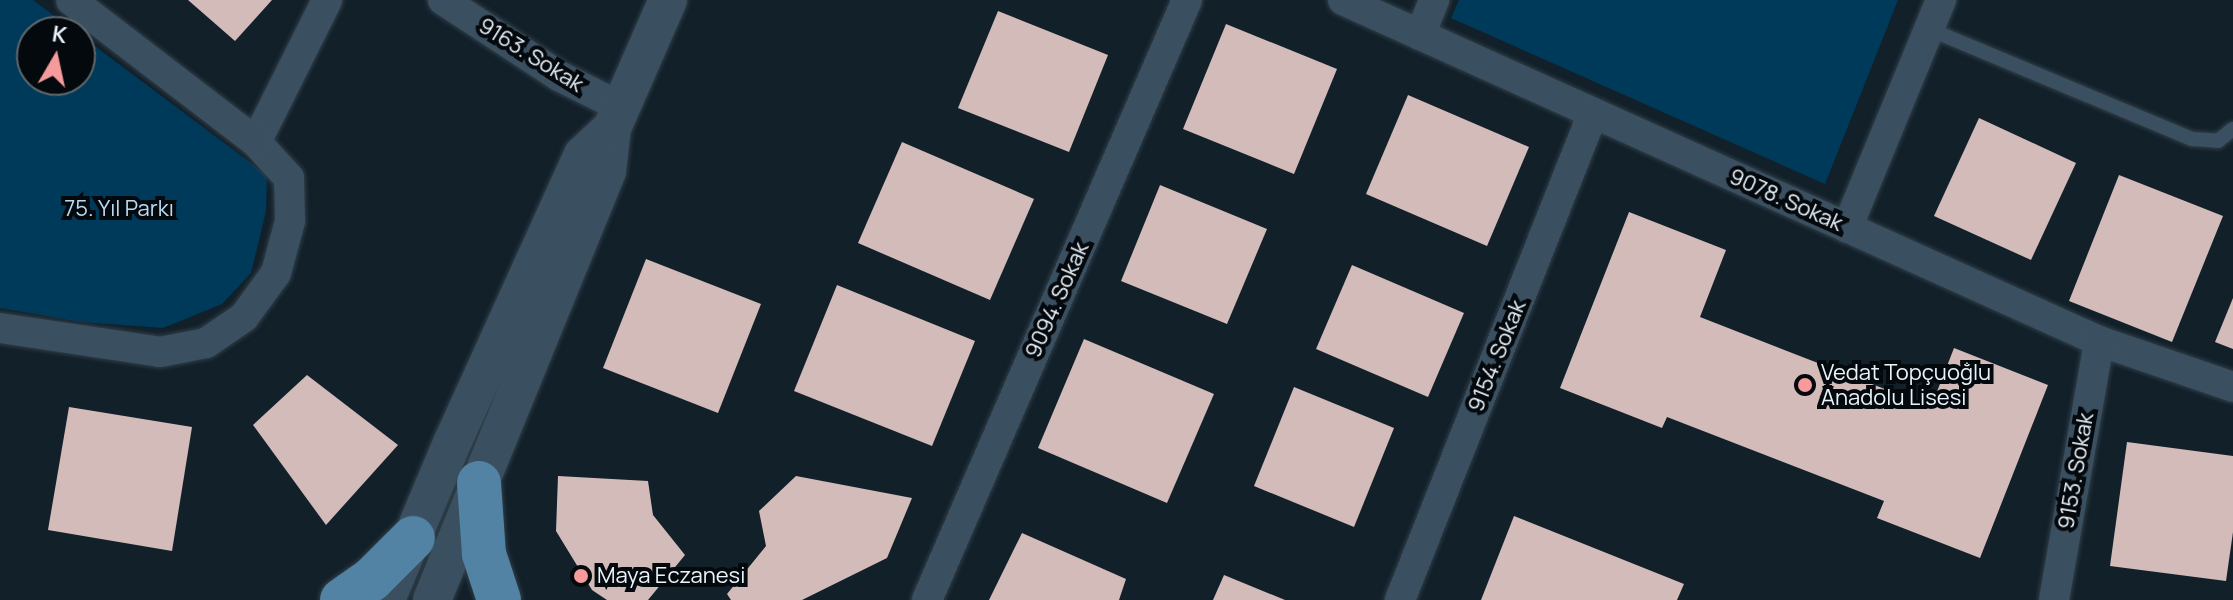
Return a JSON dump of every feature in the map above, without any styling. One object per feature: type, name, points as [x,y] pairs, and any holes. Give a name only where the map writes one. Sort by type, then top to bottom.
[{"type":"main road","points":[[479,483],[484,554],[499,600]]},
{"type":"main road","points":[[342,600],[372,579],[413,538]]},
{"type":"street","points":[[0,328],[160,352],[206,343],[244,317],[276,273],[290,221],[289,178],[256,142],[71,0]]},
{"type":"street","points":[[256,142],[327,0]]},
{"type":"street","name":"9163. Sokak","points":[[443,0],[559,76],[616,118]]},
{"type":"street","points":[[432,600],[607,171],[616,118],[668,0]]},
{"type":"street","name":"9094. Sokak","points":[[927,600],[1187,0]]},
{"type":"street","name":"9078. Sokak","points":[[1343,0],[2099,341],[2233,387]]},
{"type":"street","points":[[1420,35],[1434,0]]},
{"type":"street","points":[[1847,228],[1941,0]]},
{"type":"street","name":"9154. Sokak","points":[[1400,600],[1593,113]]},
{"type":"street","points":[[386,600],[583,155],[616,118]]},
{"type":"street","name":"9153. Sokak","points":[[2054,600],[2099,341]]},
{"type":"lane","points":[[1929,29],[2192,139],[2218,141],[2233,129]]},
{"type":"green space","name":"75. Yıl Parkı","points":[[0,0],[33,0],[54,16],[16,16],[16,96],[96,96],[96,47],[267,175],[266,211],[251,273],[222,304],[163,328],[81,322],[0,308]]},
{"type":"green space","points":[[1459,0],[1898,0],[1825,184],[1451,18]]},
{"type":"building","points":[[188,0],[272,0],[235,41]]},
{"type":"building","points":[[998,11],[1108,55],[1069,152],[958,108]]},
{"type":"building","points":[[1226,24],[1337,69],[1294,174],[1183,129]]},
{"type":"building","points":[[1408,95],[1529,147],[1487,246],[1366,194]]},
{"type":"building","points":[[1979,118],[2076,163],[2031,260],[1934,216]]},
{"type":"building","points":[[902,142],[1034,199],[990,300],[858,243]]},
{"type":"building","points":[[2119,175],[2223,216],[2172,342],[2069,301]]},
{"type":"building","points":[[1160,185],[1267,229],[1227,324],[1121,281]]},
{"type":"building","points":[[1629,212],[1726,250],[1700,317],[1931,407],[1954,348],[2048,385],[1980,558],[1877,518],[1884,501],[1667,417],[1662,428],[1560,388]]},
{"type":"building","points":[[646,259],[761,304],[718,413],[603,368]]},
{"type":"building","points":[[1352,265],[1464,313],[1428,397],[1316,349]]},
{"type":"building","points":[[837,285],[975,341],[932,446],[794,391]]},
{"type":"building","points":[[2233,298],[2233,349],[2215,342]]},
{"type":"building","points":[[1084,339],[1214,394],[1167,503],[1038,448]]},
{"type":"building","points":[[307,375],[398,445],[326,525],[253,425]]},
{"type":"building","points":[[1294,387],[1394,428],[1354,527],[1254,486]]},
{"type":"building","points":[[69,407],[192,427],[172,551],[48,530]]},
{"type":"building","points":[[2127,442],[2233,456],[2233,532],[2226,581],[2110,566]]},
{"type":"building","points":[[558,476],[648,481],[653,515],[685,555],[648,600],[607,600],[592,590],[556,531]]},
{"type":"building","points":[[796,476],[912,498],[887,558],[802,600],[731,600],[727,594],[766,546],[759,511]]},
{"type":"building","points":[[1514,516],[1684,584],[1677,600],[1481,600]]},
{"type":"building","points":[[1022,533],[1126,579],[1119,600],[989,600]]},
{"type":"building","points":[[1224,575],[1285,600],[1213,600]]},
{"type":"place","name":"Vedat Topçuoğlu Anadolu Lisesi","points":[[1805,385]]},
{"type":"place","name":"Maya Eczanesi","points":[[581,576]]}]
